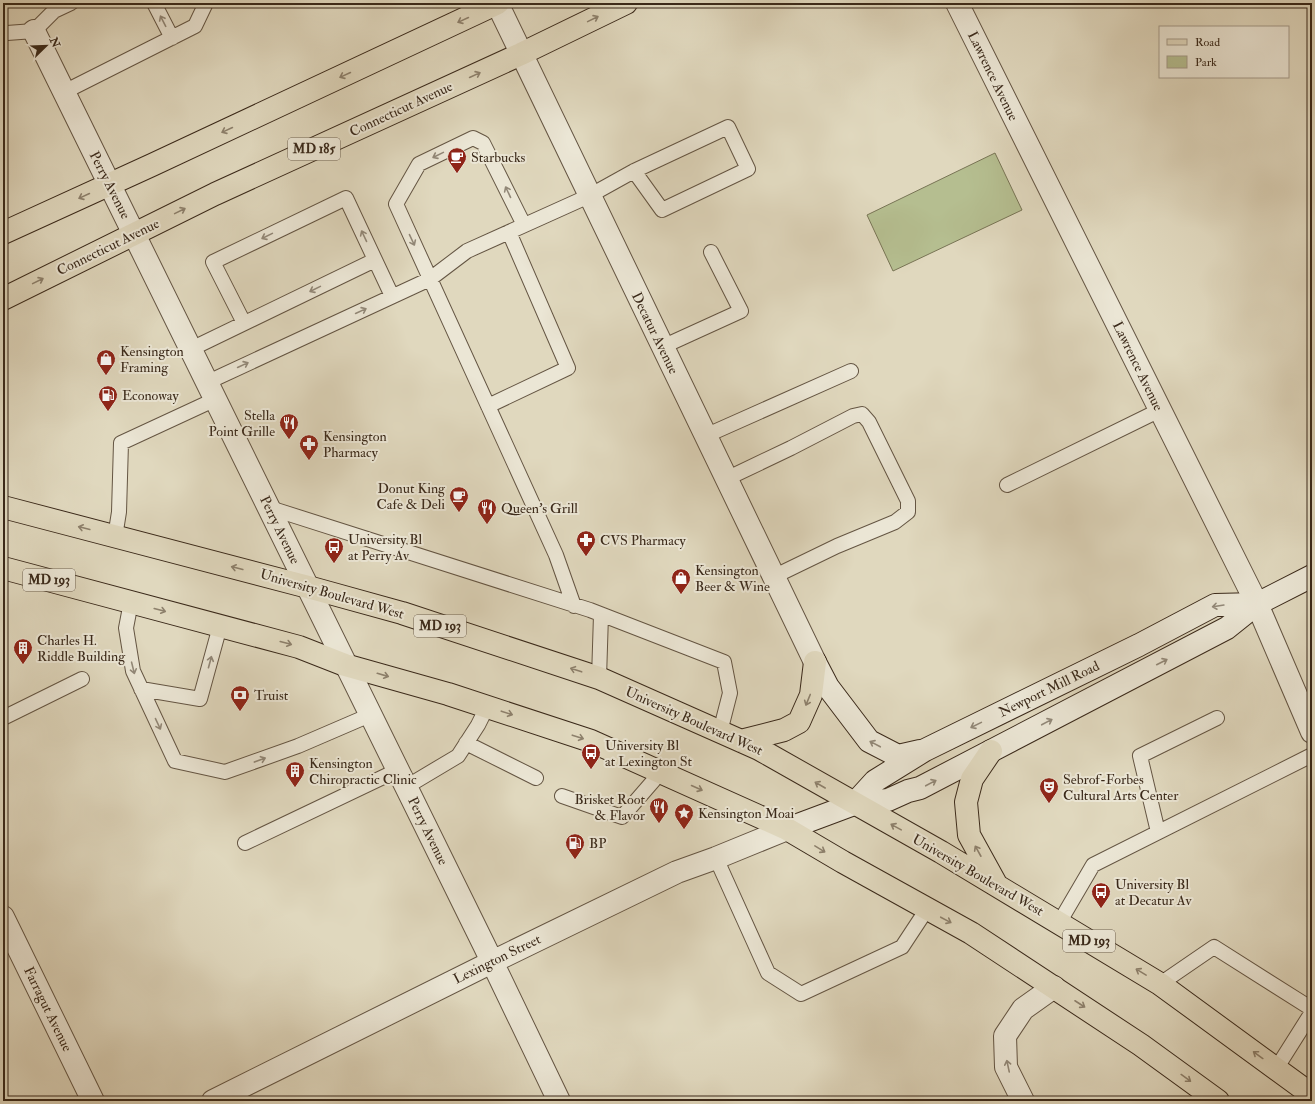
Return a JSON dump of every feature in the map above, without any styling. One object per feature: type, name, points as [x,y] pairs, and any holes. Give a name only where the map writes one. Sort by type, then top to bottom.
[{"type":"main road","points":[[3,233],[109,185],[497,3]]},
{"type":"main road","name":"Connecticut Avenue","points":[[3,299],[215,194],[521,54],[626,3]]},
{"type":"main road","name":"University Boulevard West","points":[[3,507],[308,586],[402,613],[600,678],[759,749],[941,852],[1160,984],[1312,1095]]},
{"type":"main road","name":"MD 193","points":[[3,568],[299,646],[345,665],[448,694],[591,741],[787,829],[971,933],[1141,1044],[1218,1101]]},
{"type":"main road","points":[[741,741],[784,730],[799,722],[811,695],[815,662]]},
{"type":"main road","points":[[991,751],[972,779],[966,802],[969,834],[996,885]]},
{"type":"street","name":"Decatur Avenue","points":[[497,3],[773,577],[828,687],[869,741],[898,756],[925,750]]},
{"type":"street","name":"Lawrence Avenue","points":[[957,3],[1257,604],[1312,732]]},
{"type":"street","name":"Perry Avenue","points":[[34,31],[270,508],[345,665],[402,778],[559,1101]]},
{"type":"street","name":"Newport Mill Road","points":[[787,829],[854,804],[888,800],[908,791],[920,788],[1227,628],[1257,604],[1312,576]]},
{"type":"street","name":"Newport Mill Road","points":[[854,804],[875,781],[925,750],[1132,648],[1215,605],[1257,604]]},
{"type":"street","name":"Lexington Street","points":[[213,1101],[677,872],[787,829]]},
{"type":"street","name":"Farragut Avenue","points":[[3,917],[93,1101]]},
{"type":"street","points":[[1023,1101],[1006,1067],[1006,1036],[1023,1010],[1054,987]]},
{"type":"lane","points":[[3,34],[34,31],[54,11],[71,3]]},
{"type":"lane","points":[[154,3],[172,38]]},
{"type":"lane","points":[[64,92],[195,26],[206,3]]},
{"type":"lane","points":[[115,537],[119,512],[121,443],[212,390],[392,296],[430,279],[467,251],[590,196],[634,172],[728,128],[748,169],[662,210],[634,172]]},
{"type":"lane","points":[[524,226],[484,143],[473,138],[420,164],[396,204],[556,555],[574,606]]},
{"type":"lane","points":[[244,323],[213,262],[346,198],[392,296]]},
{"type":"lane","points":[[488,406],[568,368],[509,232]]},
{"type":"lane","points":[[662,347],[741,311],[711,252]]},
{"type":"lane","points":[[191,349],[375,260]]},
{"type":"lane","points":[[706,436],[851,371]]},
{"type":"lane","points":[[1008,485],[1160,410]]},
{"type":"lane","points":[[726,478],[791,448],[853,416],[862,414],[869,422],[908,501],[908,512],[895,522],[837,546],[773,577]]},
{"type":"lane","points":[[270,508],[602,615],[724,662],[730,693],[720,732]]},
{"type":"lane","points":[[131,602],[126,628],[133,671],[175,761],[225,772],[298,746],[370,715]]},
{"type":"lane","points":[[600,678],[602,615]]},
{"type":"lane","points":[[141,688],[200,699],[220,626]]},
{"type":"lane","points":[[3,718],[82,679]]},
{"type":"lane","points":[[245,843],[458,756],[478,725],[487,707]]},
{"type":"lane","points":[[1158,832],[1140,756],[1217,718]]},
{"type":"lane","points":[[466,743],[536,778]]},
{"type":"lane","points":[[1059,923],[1093,865],[1312,755]]},
{"type":"lane","points":[[562,796],[622,817],[661,772]]},
{"type":"lane","points":[[716,858],[768,973],[801,994],[902,947],[927,909]]},
{"type":"lane","points":[[1160,984],[1214,947],[1312,1010],[1276,1068]]},
{"type":"green space","points":[[995,153],[1022,210],[893,271],[867,215]]},
{"type":"place","name":"Starbucks","points":[[457,174]]},
{"type":"place","name":"Kensington Framing","points":[[106,376]]},
{"type":"place","name":"Econoway","points":[[108,412]]},
{"type":"place","name":"Stella Point Grille","points":[[289,440]]},
{"type":"place","name":"Kensington Pharmacy","points":[[309,461]]},
{"type":"place","name":"Donut King Cafe & Deli","points":[[459,513]]},
{"type":"place","name":"Queen's Grill","points":[[487,525]]},
{"type":"place","name":"CVS Pharmacy","points":[[586,557]]},
{"type":"place","name":"University Bl at Perry Av","points":[[334,564]]},
{"type":"place","name":"Kensington Beer & Wine","points":[[681,595]]},
{"type":"place","name":"Charles H. Riddle Building","points":[[23,665]]},
{"type":"place","name":"Truist","points":[[240,712]]},
{"type":"place","name":"University Bl at Lexington St","points":[[591,770]]},
{"type":"place","name":"Kensington Chiropractic Clinic","points":[[295,788]]},
{"type":"place","name":"Sebrof-Forbes Cultural Arts Center","points":[[1049,804]]},
{"type":"place","name":"Brisket Root & Flavor","points":[[659,824]]},
{"type":"place","name":"Kensington Moai","points":[[684,830]]},
{"type":"place","name":"BP","points":[[575,860]]},
{"type":"place","name":"University Bl at Decatur Av","points":[[1101,909]]}]
